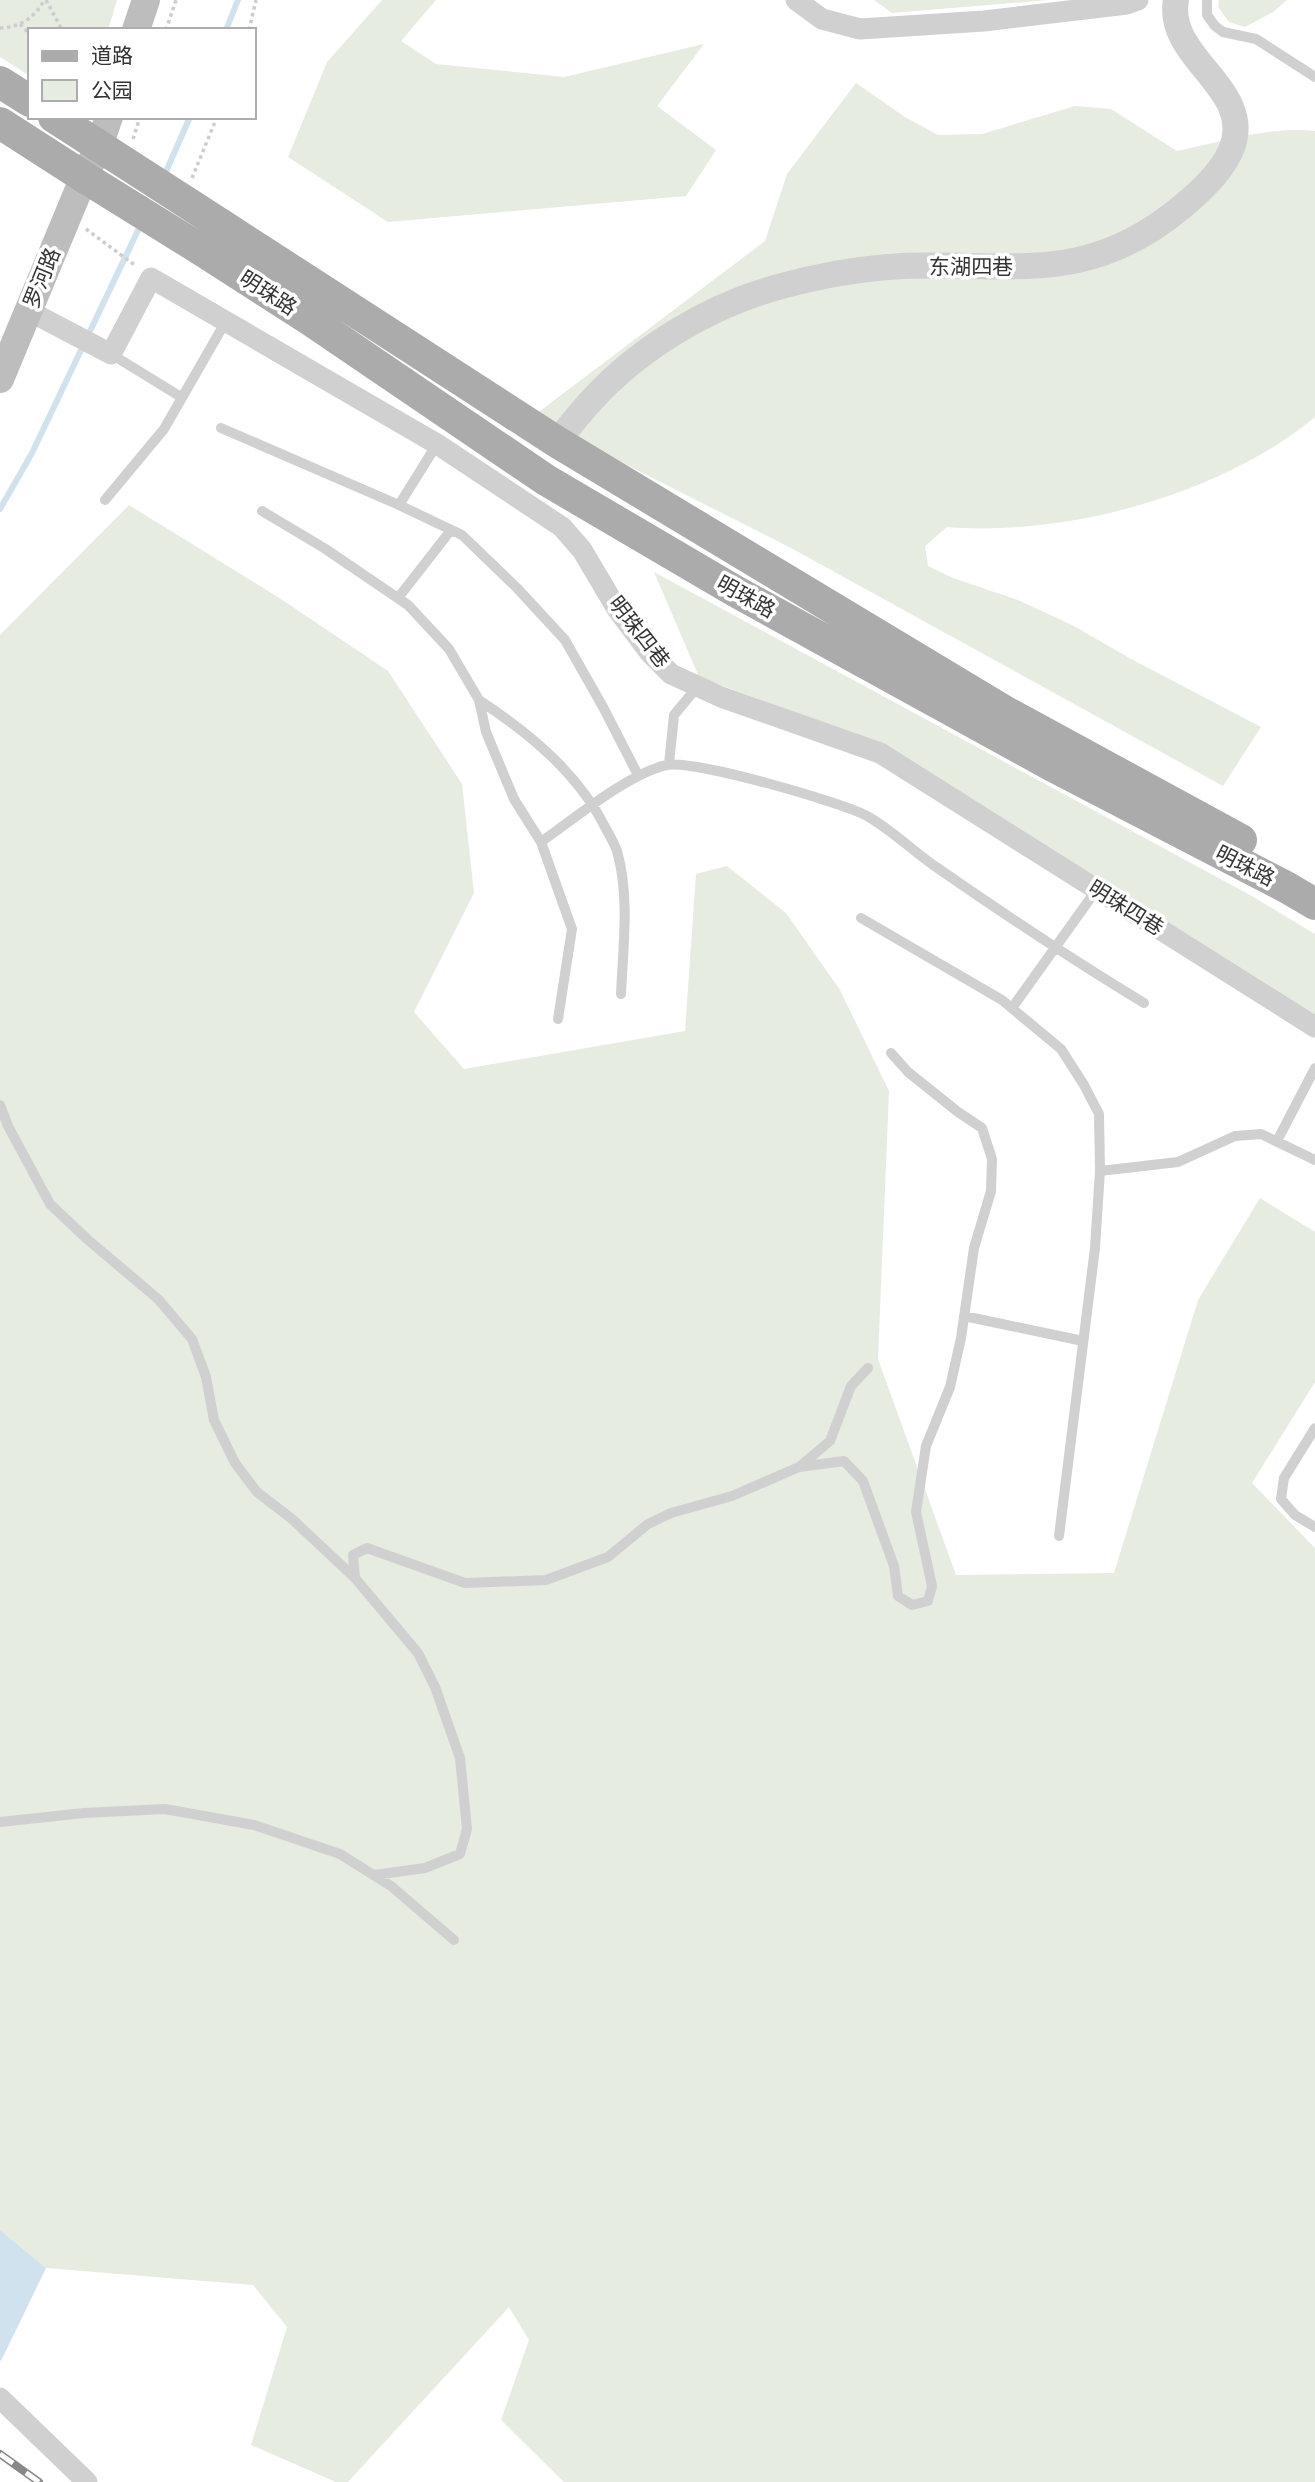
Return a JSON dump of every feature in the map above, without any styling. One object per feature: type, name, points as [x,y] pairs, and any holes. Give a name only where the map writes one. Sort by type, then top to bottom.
[{"type":"main road","points":[[121,28],[130,0]]},
{"type":"main road","points":[[137,28],[146,0]]},
{"type":"main road","points":[[0,82],[28,100]]},
{"type":"main road","points":[[61,119],[97,130]]},
{"type":"main road","points":[[0,123],[83,177]]},
{"type":"main road","name":"明珠路","points":[[97,130],[219,224],[557,442],[1004,711],[1315,882]]},
{"type":"main road","name":"罗河路","points":[[0,379],[83,177],[97,130]]},
{"type":"main road","name":"明珠路","points":[[83,177],[309,319],[546,480],[711,577],[1051,765],[1315,904]]},
{"type":"street","points":[[796,0],[822,19],[860,29],[984,21],[1127,4],[1138,0]]},
{"type":"street","name":"东湖四巷","points":[[557,442],[591,400],[640,358],[699,317],[753,295],[820,277],[863,270],[903,266],[1015,268],[1075,262],[1116,249],[1171,216],[1212,177],[1231,152],[1235,135],[1235,121],[1230,104],[1217,83],[1188,48],[1180,30],[1176,20],[1176,0]]},
{"type":"street","points":[[29,311],[111,354],[151,278]]},
{"type":"street","name":"明珠四巷","points":[[151,278],[437,444],[562,527],[582,550],[617,609],[650,653],[671,674],[721,697],[880,753],[1315,1027]]},
{"type":"street","points":[[0,2398],[87,2482]]},
{"type":"lane","points":[[1207,0],[1207,15],[1223,32],[1256,39],[1315,77]]},
{"type":"lane","points":[[105,500],[164,429],[226,321]]},
{"type":"lane","points":[[111,354],[181,397]]},
{"type":"lane","points":[[221,428],[462,535],[517,588],[565,640],[638,775]]},
{"type":"lane","points":[[399,505],[437,444]]},
{"type":"lane","points":[[262,511],[324,548],[408,605],[449,649],[479,700],[486,732],[514,799],[541,842],[572,929],[558,1019]]},
{"type":"lane","points":[[398,598],[451,530]]},
{"type":"lane","points":[[669,764],[674,715],[698,686]]},
{"type":"lane","points":[[479,700],[510,721],[566,770],[594,805],[617,850],[624,904],[621,994]]},
{"type":"lane","points":[[541,842],[638,775],[669,764],[721,772],[794,791],[866,816],[1054,948],[1144,1003]]},
{"type":"lane","points":[[1012,1008],[1097,889]]},
{"type":"lane","points":[[861,918],[1012,1008],[1060,1049],[1084,1084],[1099,1114],[1100,1171],[1095,1248],[1059,1536]]},
{"type":"lane","points":[[355,1578],[353,1555],[366,1548],[465,1583],[546,1580],[608,1557],[648,1524],[671,1513],[732,1496],[799,1467],[845,1461],[863,1481],[894,1566],[898,1596],[912,1605],[928,1601],[932,1586],[916,1512],[926,1446],[950,1387],[974,1248],[991,1191],[992,1158],[982,1128],[908,1072],[891,1053]]},
{"type":"lane","points":[[1277,1141],[1315,1068]]},
{"type":"lane","points":[[0,1105],[8,1126],[50,1204],[158,1299],[192,1339],[206,1377],[214,1420],[257,1492],[292,1519],[355,1578],[418,1653],[435,1687],[460,1758],[467,1829],[460,1854],[425,1868],[374,1875]]},
{"type":"lane","points":[[1100,1171],[1178,1162],[1236,1136],[1261,1134],[1315,1160]]},
{"type":"lane","points":[[964,1316],[1083,1341]]},
{"type":"lane","points":[[799,1467],[830,1441],[851,1386],[869,1367]]},
{"type":"lane","points":[[1315,1428],[1284,1478],[1281,1499],[1295,1515],[1315,1527]]},
{"type":"lane","points":[[0,1822],[84,1813],[165,1809],[254,1825],[340,1854],[391,1886],[454,1940]]},
{"type":"path","points":[[0,28],[20,24],[33,16],[45,0],[61,28]]},
{"type":"path","points":[[167,28],[176,0]]},
{"type":"path","points":[[249,28],[256,0]]},
{"type":"path","points":[[20,24],[28,32]]},
{"type":"path","points":[[68,215],[151,278]]},
{"type":"green space","points":[[0,0],[117,0],[109,28],[28,28],[28,75],[0,57]]},
{"type":"green space","points":[[382,0],[436,0],[401,41],[436,64],[564,77],[704,44],[657,106],[716,150],[686,196],[388,222],[288,157],[327,62]]},
{"type":"green space","points":[[874,0],[1049,0],[892,13]]},
{"type":"green space","points":[[1219,0],[1287,0],[1273,12],[1245,27],[1229,22],[1218,7]]},
{"type":"green space","points":[[856,83],[905,117],[938,135],[982,134],[1075,106],[1111,109],[1177,151],[1263,133],[1315,131],[1315,417],[1278,444],[1235,468],[1190,488],[1141,505],[1042,525],[947,527],[925,546],[928,566],[953,578],[1018,600],[1072,625],[1261,727],[1223,786],[791,548],[532,417],[765,241],[787,174]]},
{"type":"green space","points":[[129,505],[281,599],[388,671],[462,784],[474,893],[414,1012],[464,1069],[685,1031],[696,874],[727,866],[786,913],[840,990],[889,1091],[878,1359],[956,1575],[1114,1573],[1198,1300],[1260,1198],[1315,1232],[1315,1382],[1252,1483],[1315,1548],[1315,2482],[564,2482],[501,2420],[529,2340],[509,2307],[348,2482],[336,2482],[251,2445],[287,2327],[253,2285],[46,2268],[0,2230],[0,635]]},
{"type":"green space","points":[[654,572],[1250,895],[1315,934],[1315,1017],[886,746],[699,677]]},
{"type":"water","points":[[0,2230],[46,2268],[1,2361],[0,2360]]},
{"type":"waterway","points":[[227,28],[238,0]]},
{"type":"waterway","points":[[164,176],[189,119]]},
{"type":"waterway","points":[[0,509],[32,453],[141,224]]},
{"type":"railway","points":[[0,2454],[39,2482]]}]
